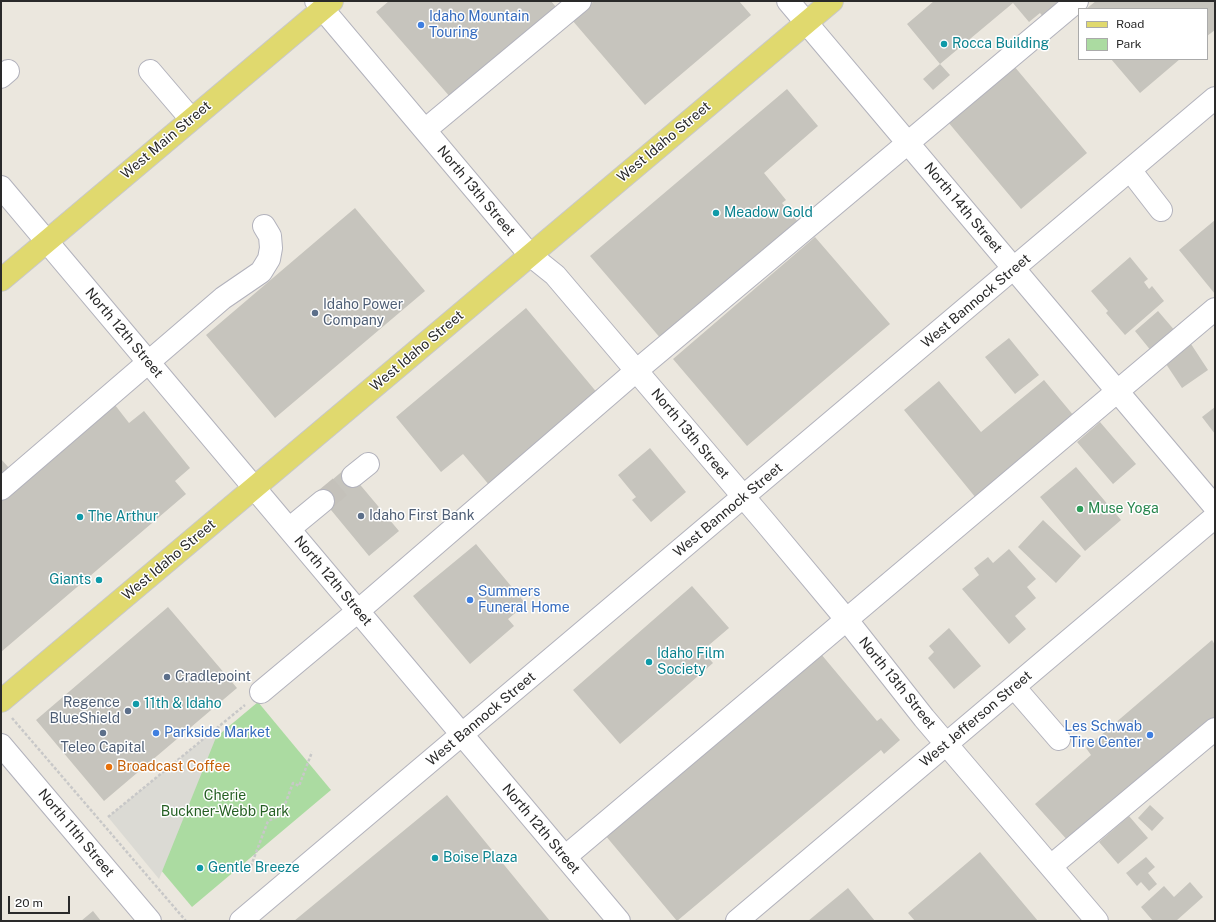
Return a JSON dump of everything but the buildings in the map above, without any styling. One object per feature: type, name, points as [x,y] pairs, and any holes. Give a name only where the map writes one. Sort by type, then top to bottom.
[{"type":"main road","name":"West Idaho Street","points":[[1,701],[832,1]]},
{"type":"main road","name":"West Main Street","points":[[1,280],[191,120],[324,4]]},
{"type":"street","points":[[425,130],[580,1]]},
{"type":"street","name":"North 14th Street","points":[[788,1],[1215,507]]},
{"type":"street","points":[[261,692],[358,611],[636,370],[1077,1]]},
{"type":"street","name":"North 13th Street","points":[[324,4],[425,130],[530,255],[555,275],[636,370],[846,619],[924,718],[1097,921]]},
{"type":"street","points":[[150,71],[191,120]]},
{"type":"street","name":"West Bannock Street","points":[[241,921],[744,498],[1215,98]]},
{"type":"street","points":[[1130,170],[1161,210]]},
{"type":"street","name":"North 12th Street","points":[[1,187],[619,921]]},
{"type":"street","points":[[1,489],[223,298],[261,272],[268,259],[271,248],[270,236],[264,226]]},
{"type":"street","points":[[565,857],[1215,309]]},
{"type":"street","points":[[289,529],[323,501]]},
{"type":"street","name":"West Jefferson Street","points":[[737,921],[1215,517]]},
{"type":"street","points":[[1014,687],[1059,739]]},
{"type":"street","points":[[1051,866],[1215,729]]},
{"type":"street","name":"North 11th Street","points":[[1,745],[150,921]]},
{"type":"path","points":[[108,817],[261,692]]},
{"type":"path","points":[[26,735],[186,921]]},
{"type":"path","points":[[249,871],[268,821],[281,815],[293,783],[299,786],[312,752]]},
{"type":"green space","name":"Cherie Buckner-Webb Park","points":[[258,702],[331,790],[192,907],[118,819]]},
{"type":"shaded area","points":[[221,725],[159,879],[108,817]]},
{"type":"tunnel","points":[[323,501],[353,476]]},
{"type":"place","name":"Idaho Mountain Touring","points":[[421,25]]},
{"type":"place","name":"Rocca Building","points":[[944,44]]},
{"type":"place","name":"Meadow Gold","points":[[716,213]]},
{"type":"place","name":"Idaho Power Company","points":[[315,313]]},
{"type":"place","name":"Muse Yoga","points":[[1080,509]]},
{"type":"place","name":"Idaho First Bank","points":[[361,516]]},
{"type":"place","name":"The Arthur","points":[[80,517]]},
{"type":"place","name":"Giants","points":[[99,580]]},
{"type":"place","name":"Summers Funeral Home","points":[[470,600]]},
{"type":"place","name":"Idaho Film Society","points":[[649,662]]},
{"type":"place","name":"Cradlepoint","points":[[167,677]]},
{"type":"place","name":"11th & Idaho","points":[[136,704]]},
{"type":"place","name":"Regence BlueShield","points":[[128,711]]},
{"type":"place","name":"Teleo Capital","points":[[103,733]]},
{"type":"place","name":"Parkside Market","points":[[156,733]]},
{"type":"place","name":"Les Schwab Tire Center","points":[[1150,735]]},
{"type":"place","name":"Broadcast Coffee","points":[[109,767]]},
{"type":"place","name":"Boise Plaza","points":[[435,858]]},
{"type":"place","name":"Gentle Breeze","points":[[200,868]]}]
